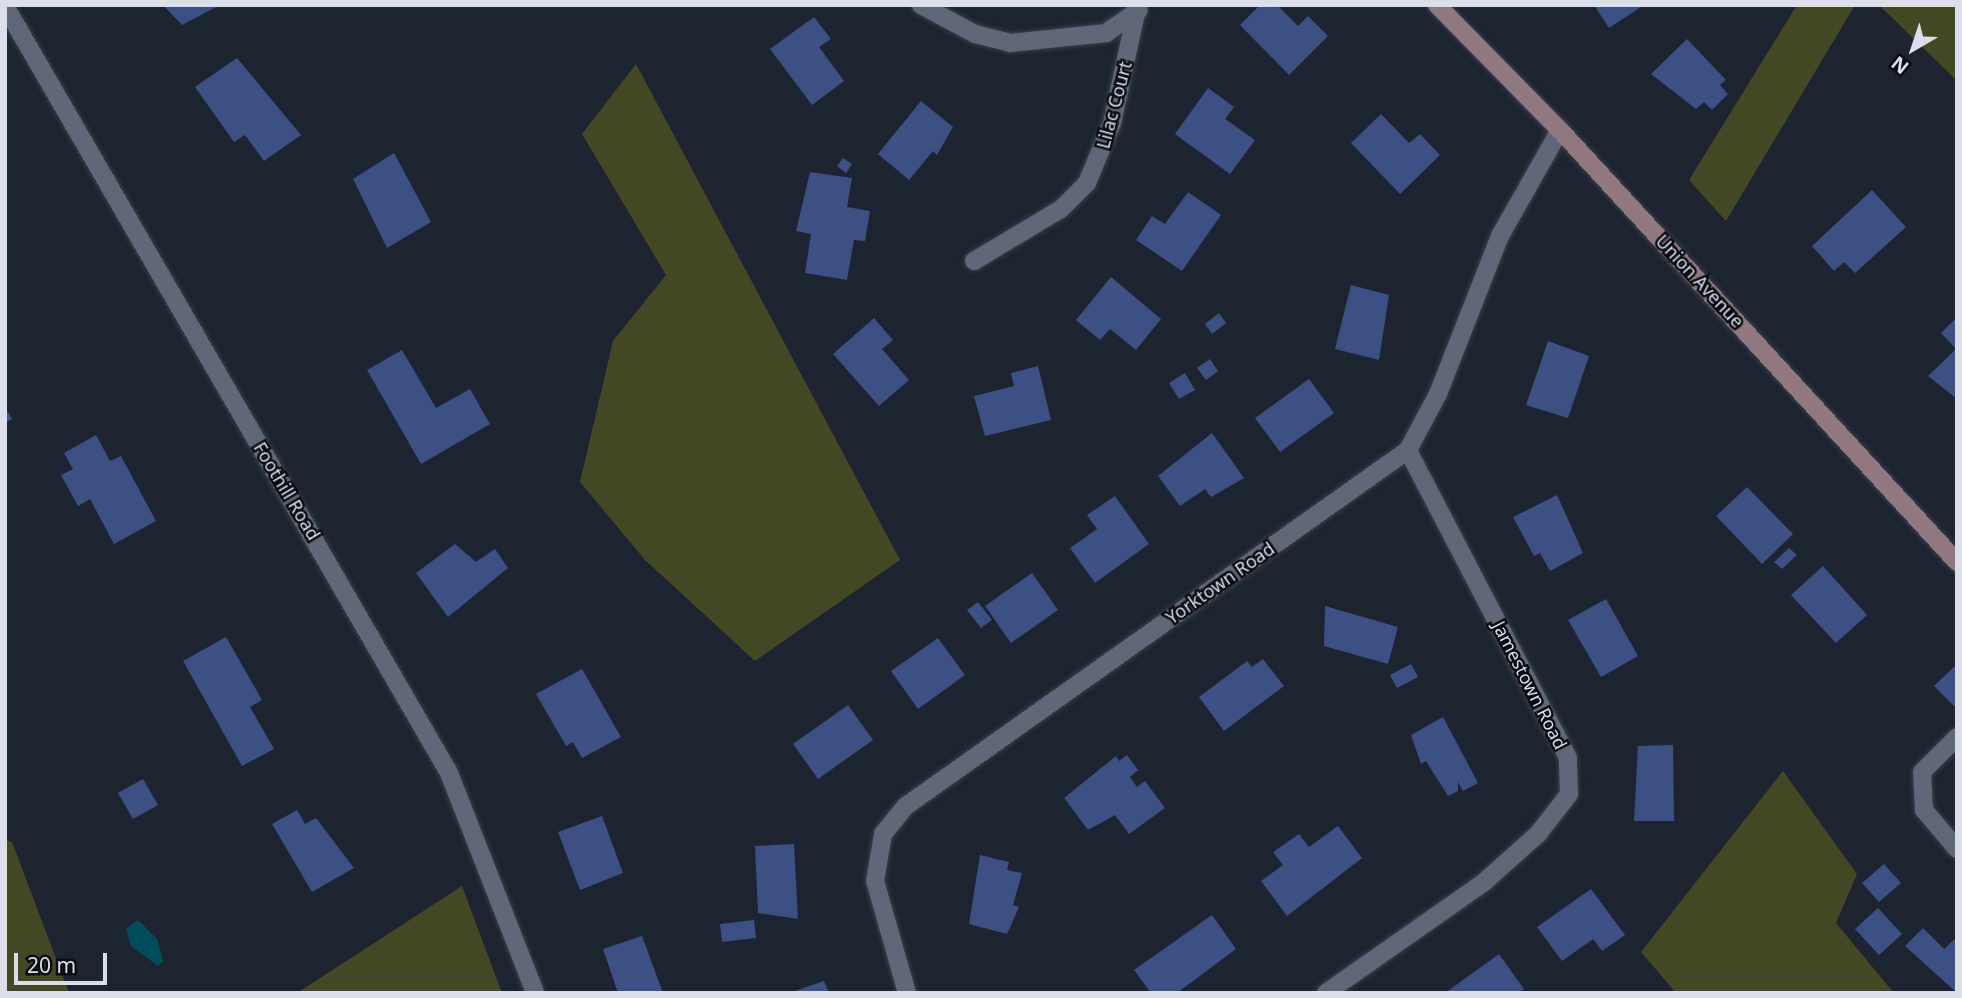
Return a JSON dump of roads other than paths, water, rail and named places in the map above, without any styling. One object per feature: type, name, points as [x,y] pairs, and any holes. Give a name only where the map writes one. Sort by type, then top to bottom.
[{"type":"street","points":[[921,5],[975,34],[1010,43],[1092,36],[1140,9]]},
{"type":"street","name":"Union Avenue","points":[[1437,5],[1560,130],[1957,562]]},
{"type":"street","name":"Foothill Road","points":[[5,6],[449,773],[535,993]]},
{"type":"street","name":"Lilac Court","points":[[974,261],[1061,209],[1087,183],[1112,123],[1140,9]]},
{"type":"street","name":"Yorktown Road","points":[[907,993],[874,860],[883,834],[906,806],[1408,450],[1438,394],[1500,236],[1560,130]]},
{"type":"street","name":"Jamestown Road","points":[[1326,993],[1483,883],[1538,834],[1569,794],[1568,758],[1408,450]]},
{"type":"street","points":[[1957,737],[1922,772],[1924,810],[1957,849]]},
{"type":"water","points":[[138,920],[157,939],[163,961],[158,966],[131,946],[126,929]]}]
